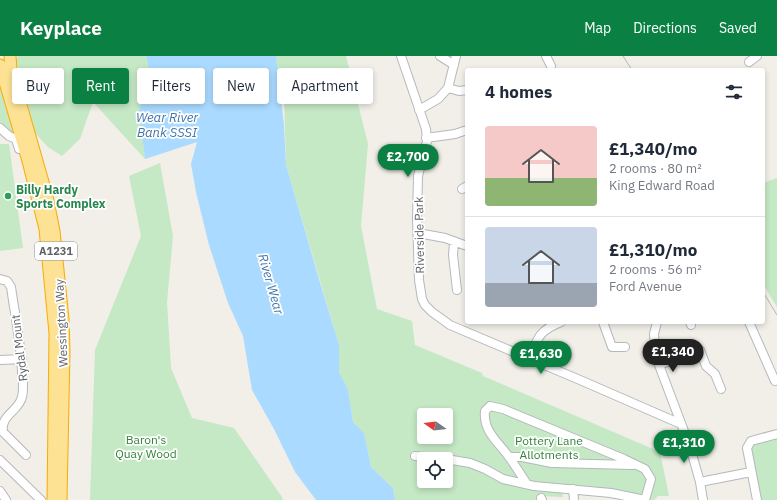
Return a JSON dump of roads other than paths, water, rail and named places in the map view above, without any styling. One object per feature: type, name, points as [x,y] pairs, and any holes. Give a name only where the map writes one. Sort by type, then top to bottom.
[{"type":"highway","name":"Wessington Way","points":[[10,56],[12,74],[47,196],[54,231],[63,319],[64,376],[53,500]]},
{"type":"highway","name":"Wessington Way","points":[[0,65],[42,212],[56,333],[58,450],[61,500]]},
{"type":"street","name":"Riverside Park","points":[[401,56],[426,130],[426,138],[418,176],[419,280],[422,299],[432,312],[450,325],[529,359]]},
{"type":"street","points":[[440,56],[454,65]]},
{"type":"street","points":[[419,110],[438,99],[448,88],[456,56]]},
{"type":"street","points":[[546,56],[551,66]]},
{"type":"street","points":[[749,62],[757,56]]},
{"type":"street","points":[[448,88],[459,91],[465,90]]},
{"type":"street","points":[[0,128],[9,136],[16,139],[34,200],[42,212]]},
{"type":"street","points":[[426,138],[455,134],[465,131]]},
{"type":"street","points":[[418,233],[445,238],[465,245]]},
{"type":"street","points":[[454,242],[453,255],[458,290]]},
{"type":"street","name":"Rydal Mount","points":[[0,280],[7,281],[11,287],[22,359],[23,388],[20,403],[4,418],[1,427],[3,432],[26,455]]},
{"type":"street","points":[[552,324],[541,334],[529,359],[681,424]]},
{"type":"street","points":[[604,324],[612,348],[625,347]]},
{"type":"street","points":[[656,324],[654,334],[655,348],[659,364],[690,446],[700,482],[703,500]]},
{"type":"street","points":[[750,324],[774,381]]},
{"type":"street","points":[[659,364],[700,350],[706,366],[715,374],[721,389]]},
{"type":"street","points":[[0,360],[22,359]]},
{"type":"street","points":[[453,460],[470,463],[503,479],[527,484],[573,489],[616,497],[645,500],[651,479],[645,469],[639,466],[510,412],[490,406],[485,411],[485,423],[490,434],[509,457],[527,484]]},
{"type":"street","points":[[757,500],[746,448],[751,441],[777,434]]},
{"type":"street","points":[[509,457],[522,457],[552,464],[623,464],[639,466]]},
{"type":"street","points":[[0,460],[41,500]]},
{"type":"street","points":[[700,482],[751,472]]},
{"type":"street","points":[[573,489],[574,500]]},
{"type":"street","points":[[0,491],[6,500]]},
{"type":"water","points":[[146,56],[276,56],[277,104],[282,104],[286,165],[339,345],[339,372],[348,389],[353,422],[364,433],[371,467],[393,488],[395,500],[316,500],[295,472],[274,429],[252,390],[243,336],[228,303],[209,245],[196,192],[191,164],[197,142],[145,159],[139,110],[141,104],[205,104],[205,68],[149,68]]},
{"type":"tram line","points":[[623,56],[631,68]]},
{"type":"tram line","points":[[765,295],[777,315]]},
{"type":"place","name":"Billy Hardy Sports Complex","points":[[8,196]]},
{"type":"water label","name":"Wear River Bank SSSI","points":[[167,124]]},
{"type":"water label","name":"River Wear","points":[[271,284]]},
{"type":"park label","name":"Baron's Quay Wood","points":[[146,446]]},
{"type":"park label","name":"Pottery Lane Allotments","points":[[549,447]]}]
